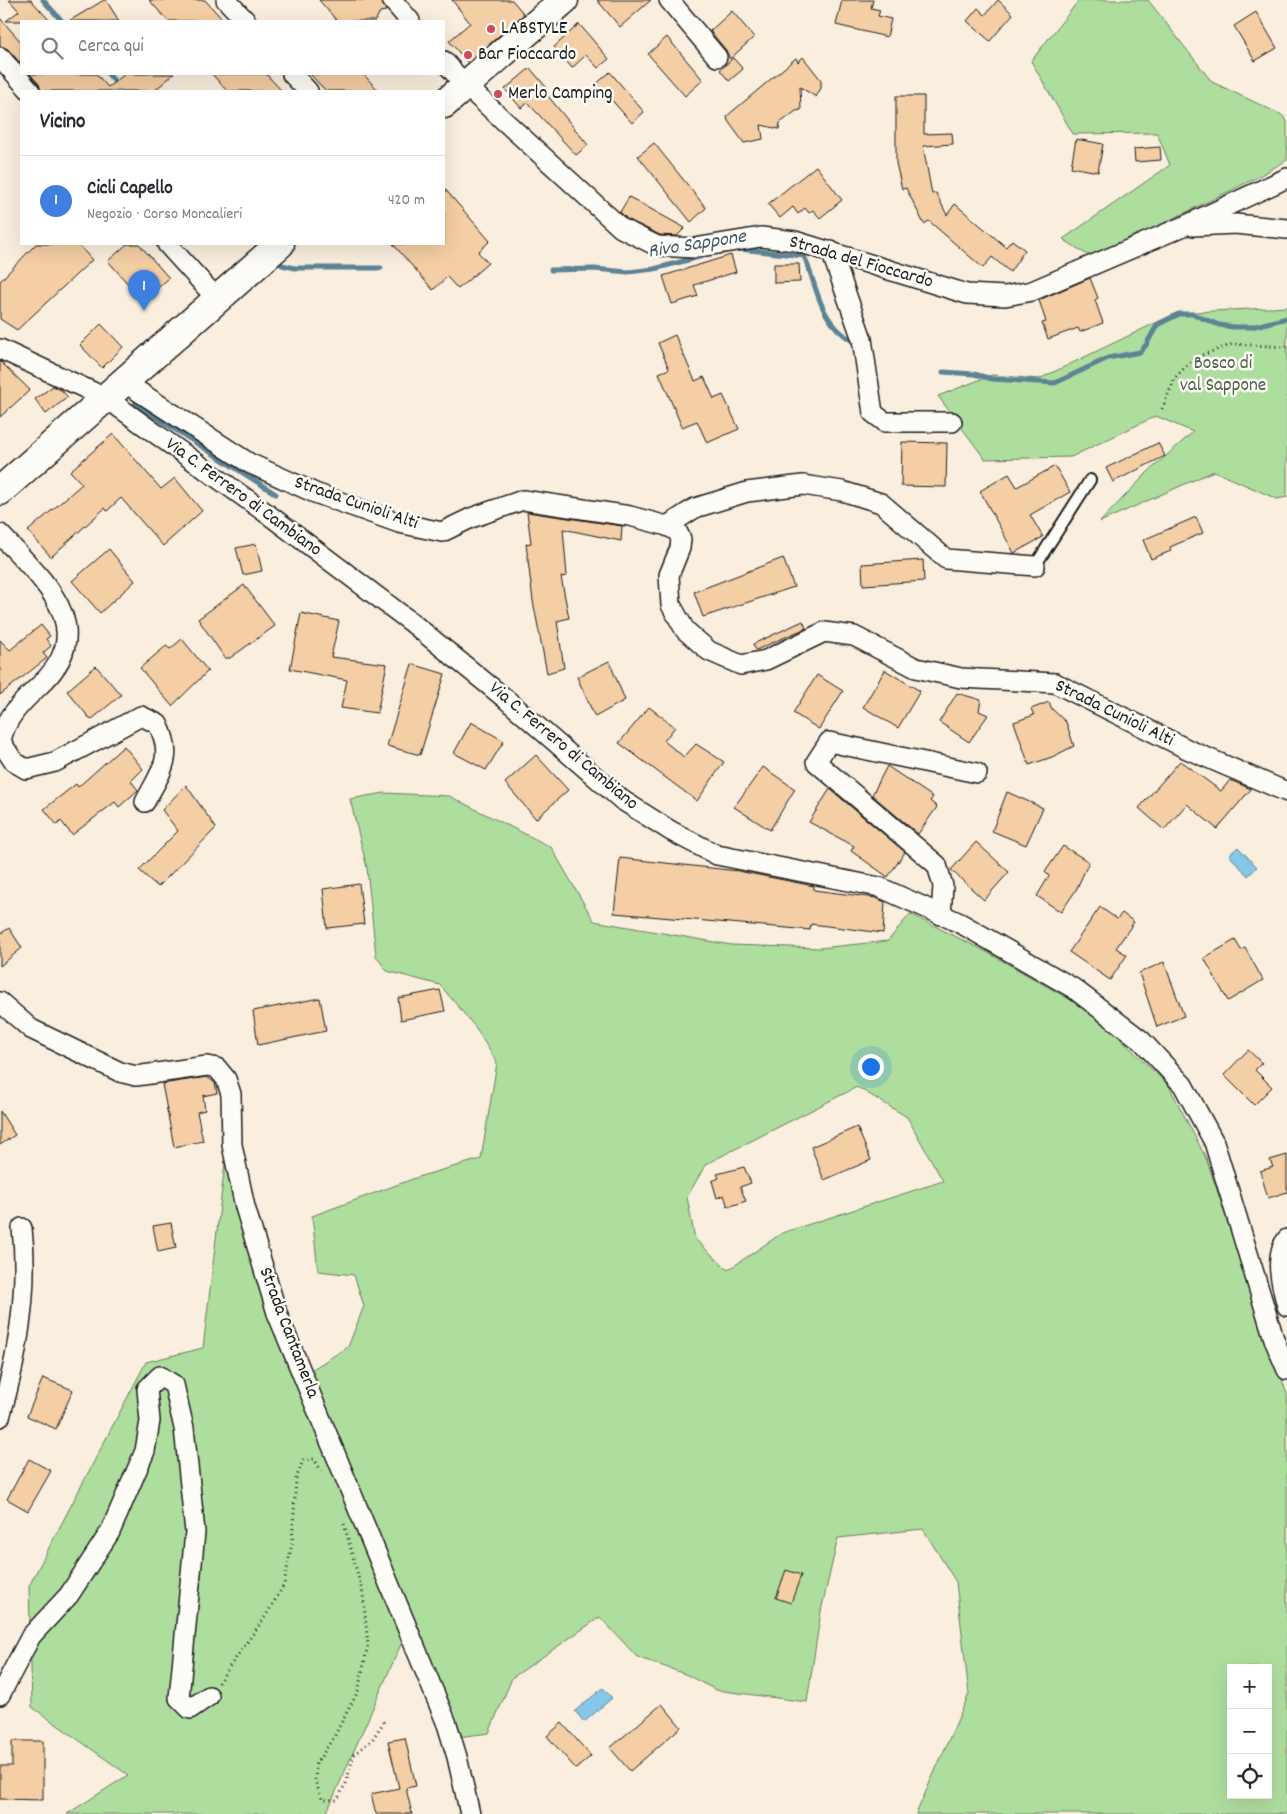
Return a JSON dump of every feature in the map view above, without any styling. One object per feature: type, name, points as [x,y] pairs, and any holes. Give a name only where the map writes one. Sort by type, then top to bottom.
[{"type":"main road","points":[[445,103],[564,0]]},
{"type":"main road","points":[[0,491],[279,245]]},
{"type":"street","points":[[226,0],[245,20]]},
{"type":"street","points":[[392,0],[409,20]]},
{"type":"street","points":[[668,0],[716,57]]},
{"type":"street","points":[[0,57],[29,90]]},
{"type":"street","name":"Strada del Fioccardo","points":[[445,62],[465,85],[622,228],[657,246],[694,248],[761,237],[795,241],[967,294],[1005,296],[1032,291],[1184,226],[1287,178]]},
{"type":"street","points":[[293,75],[307,90]]},
{"type":"street","name":"Strada del Fioccardo","points":[[1184,226],[1235,224],[1287,229]]},
{"type":"street","points":[[168,245],[218,300]]},
{"type":"street","points":[[831,251],[862,339],[873,414],[885,422],[952,422]]},
{"type":"street","points":[[0,349],[115,390]]},
{"type":"street","name":"Strada Cunioli Alti","points":[[115,390],[249,464],[315,492],[399,523],[442,532],[471,518],[523,500],[630,516],[667,526],[677,531],[681,539],[680,548],[669,574],[671,605],[685,630],[709,651],[741,665],[766,660],[824,632],[854,636],[916,668],[961,678],[1055,683],[1187,749],[1287,792]]},
{"type":"street","name":"Via C. Ferrero di Cambiano","points":[[115,390],[269,515],[411,622],[506,700],[622,800],[671,831],[716,855],[879,887],[960,923],[1073,988],[1141,1040],[1183,1085],[1214,1142],[1275,1342],[1287,1370]]},
{"type":"street","points":[[667,526],[695,508],[747,492],[803,486],[842,491],[881,503],[946,559],[1035,566]]},
{"type":"street","points":[[0,534],[45,583],[62,607],[66,622],[67,642],[61,659],[47,679],[20,703],[2,731],[0,742],[14,762],[26,769],[55,762],[142,716],[158,724],[166,740],[166,762],[145,802]]},
{"type":"street","points":[[941,915],[944,886],[937,865],[816,762],[829,742],[977,773]]},
{"type":"street","name":"Strada Cantamerla","points":[[0,1002],[31,1029],[120,1072],[136,1076],[207,1066],[217,1068],[226,1079],[231,1094],[232,1145],[245,1207],[277,1313],[447,1724],[458,1757],[470,1814]]},
{"type":"street","points":[[0,1417],[8,1390],[21,1320],[25,1251],[22,1228]]},
{"type":"street","points":[[1287,1239],[1281,1253],[1280,1264],[1282,1286],[1287,1306]]},
{"type":"street","points":[[0,1696],[31,1636],[69,1595],[110,1532],[145,1451],[150,1421],[147,1389],[160,1376],[174,1385],[184,1428],[195,1532],[179,1698],[190,1710],[209,1696]]},
{"type":"lane","points":[[1035,566],[1090,480]]},
{"type":"path","points":[[1162,409],[1175,378],[1194,358],[1233,344],[1287,347]]},
{"type":"path","points":[[209,1696],[259,1625],[284,1585],[292,1543],[296,1479],[304,1460],[314,1459],[327,1482]]},
{"type":"path","points":[[340,1516],[363,1594],[368,1645],[358,1691],[334,1737],[316,1764],[315,1782],[322,1799],[337,1800],[346,1783],[354,1754],[372,1740],[385,1720]]},
{"type":"green space","points":[[1079,0],[1148,0],[1212,82],[1282,115],[1287,121],[1287,160],[1254,179],[1092,258],[1063,239],[1170,165],[1157,133],[1073,134],[1031,61]]},
{"type":"green space","name":"Bosco di val Sappone","points":[[1287,307],[1287,497],[1277,499],[1214,471],[1100,522],[1147,473],[1193,432],[1156,416],[1071,457],[985,459],[938,396],[992,375],[1039,379],[1176,313]]},
{"type":"green space","points":[[384,793],[449,796],[551,847],[594,921],[731,945],[820,948],[888,941],[910,914],[987,952],[1095,1014],[1169,1086],[1206,1158],[1287,1394],[1287,1814],[916,1814],[969,1694],[956,1582],[923,1529],[838,1538],[821,1611],[807,1702],[716,1690],[685,1674],[637,1657],[600,1617],[512,1678],[489,1733],[458,1737],[409,1626],[326,1814],[67,1814],[128,1775],[32,1707],[29,1586],[146,1362],[203,1348],[232,1105],[262,1243],[308,1372],[348,1347],[364,1306],[354,1275],[318,1271],[312,1216],[421,1176],[481,1159],[497,1063],[476,1028],[440,985],[387,971],[376,956],[367,868],[350,799]],"holes":[[[857,1087],[907,1117],[943,1181],[782,1233],[728,1270],[695,1239],[687,1197],[706,1164]]]},
{"type":"water","points":[[1238,847],[1257,867],[1248,876],[1229,855]]},
{"type":"water","points":[[603,1688],[612,1698],[584,1722],[575,1711]]},
{"type":"building","points":[[9,0],[31,0],[49,20],[6,21],[19,11]]},
{"type":"building","points":[[106,0],[118,20],[71,20]]},
{"type":"building","points":[[149,0],[205,0],[223,20],[167,20]]},
{"type":"building","points":[[319,0],[381,0],[386,11],[380,12],[376,20],[336,20]]},
{"type":"building","points":[[452,0],[512,0],[524,14],[468,63],[449,41],[470,23]]},
{"type":"building","points":[[597,0],[651,0],[620,27]]},
{"type":"building","points":[[842,0],[873,0],[871,8],[880,10],[878,16],[891,19],[887,37],[836,25]]},
{"type":"building","points":[[998,0],[1013,14],[990,41],[967,21],[978,8],[985,15]]},
{"type":"building","points":[[732,11],[754,37],[730,59],[726,50],[710,31]]},
{"type":"building","points":[[1256,12],[1277,48],[1255,61],[1234,26]]},
{"type":"building","points":[[0,18],[20,41],[20,63],[8,49],[0,46]]},
{"type":"building","points":[[579,24],[609,59],[598,68],[586,55],[572,68],[554,47]]},
{"type":"building","points":[[667,37],[703,80],[685,96],[648,54]]},
{"type":"building","points":[[803,57],[821,80],[821,88],[816,97],[800,87],[801,110],[796,111],[780,123],[779,129],[761,125],[763,139],[744,143],[728,121],[727,116],[796,58],[798,62]]},
{"type":"building","points":[[733,58],[743,69],[729,81],[720,70]]},
{"type":"building","points":[[530,68],[546,87],[543,90],[588,145],[576,155],[528,103],[521,108],[505,89]]},
{"type":"building","points":[[610,72],[644,112],[632,123],[608,96],[605,99],[594,86]]},
{"type":"building","points":[[31,75],[97,75],[108,87],[124,75],[173,75],[155,90],[41,90],[39,84]]},
{"type":"building","points":[[213,75],[267,75],[281,90],[226,90]]},
{"type":"building","points":[[311,75],[364,75],[378,90],[325,90]]},
{"type":"building","points":[[896,96],[924,96],[924,134],[952,133],[953,144],[923,146],[932,194],[936,193],[947,215],[955,204],[1006,247],[1012,240],[1025,250],[1010,272],[992,257],[983,268],[929,221],[924,224],[906,188],[902,189],[896,163]]},
{"type":"building","points":[[1076,139],[1103,144],[1098,172],[1071,167]]},
{"type":"building","points":[[654,143],[706,208],[691,222],[638,156]]},
{"type":"building","points":[[1160,147],[1161,160],[1135,162],[1134,149]]},
{"type":"building","points":[[816,166],[842,200],[820,218],[813,210],[809,213],[805,208],[798,214],[793,207],[780,218],[768,204]]},
{"type":"building","points":[[445,189],[490,241],[478,252],[488,263],[458,289],[447,277],[433,290],[394,245],[445,245]]},
{"type":"building","points":[[629,197],[685,228],[677,236],[660,235],[627,219],[620,212]]},
{"type":"building","points":[[35,245],[79,245],[92,260],[17,330],[0,319],[0,281]]},
{"type":"building","points":[[126,245],[140,245],[169,278],[143,301],[108,261]]},
{"type":"building","points":[[731,255],[736,272],[694,285],[698,296],[672,304],[663,276]]},
{"type":"building","points":[[774,264],[799,264],[800,282],[774,283]]},
{"type":"building","points":[[1090,278],[1098,298],[1095,300],[1103,323],[1080,332],[1078,328],[1048,339],[1042,323],[1046,322],[1039,300]]},
{"type":"building","points":[[101,324],[123,347],[102,368],[80,345]]},
{"type":"building","points":[[675,335],[695,381],[704,377],[714,399],[723,395],[739,429],[707,443],[697,421],[682,427],[659,373],[669,369],[658,343]]},
{"type":"building","points":[[0,361],[30,390],[0,417]]},
{"type":"building","points":[[53,386],[61,390],[68,397],[46,414],[35,399]]},
{"type":"building","points":[[113,434],[161,489],[175,478],[202,511],[163,546],[121,498],[107,511],[105,508],[51,557],[28,531],[82,484],[70,471]]},
{"type":"building","points":[[902,442],[947,443],[946,487],[901,486]]},
{"type":"building","points":[[1158,443],[1165,456],[1113,482],[1106,468]]},
{"type":"building","points":[[1055,466],[1070,492],[1030,515],[1043,537],[1014,553],[980,491],[1009,474],[1017,487]]},
{"type":"building","points":[[527,512],[622,526],[621,541],[563,529],[567,576],[561,577],[569,618],[557,621],[564,668],[547,673],[533,601],[526,544],[531,543]]},
{"type":"building","points":[[1196,517],[1203,533],[1170,547],[1171,551],[1151,559],[1143,540]]},
{"type":"building","points":[[256,544],[262,571],[243,575],[236,548]]},
{"type":"building","points":[[109,549],[135,581],[100,613],[72,581]]},
{"type":"building","points":[[783,558],[794,587],[703,617],[694,592]]},
{"type":"building","points":[[923,560],[924,581],[863,585],[862,564]]},
{"type":"building","points":[[244,585],[275,626],[230,658],[225,658],[198,619]]},
{"type":"building","points":[[301,613],[339,621],[331,657],[387,664],[377,713],[341,708],[347,680],[290,669]]},
{"type":"building","points":[[803,621],[806,628],[756,650],[753,644]]},
{"type":"building","points":[[41,625],[50,636],[46,639],[51,646],[43,653],[47,658],[0,695],[0,640],[10,650]]},
{"type":"building","points":[[182,639],[208,671],[172,706],[140,668],[166,646],[170,649]]},
{"type":"building","points":[[609,661],[625,700],[595,717],[577,677]]},
{"type":"building","points":[[412,664],[445,674],[420,755],[387,746]]},
{"type":"building","points":[[96,666],[121,695],[91,720],[67,691]]},
{"type":"building","points":[[885,670],[920,691],[898,728],[863,707]]},
{"type":"building","points":[[817,675],[843,691],[819,729],[793,713]]},
{"type":"building","points":[[957,693],[981,700],[979,711],[988,715],[969,742],[939,722]]},
{"type":"building","points":[[1049,702],[1052,709],[1066,722],[1074,746],[1052,757],[1029,765],[1014,722],[1034,715],[1031,709]]},
{"type":"building","points":[[649,707],[675,727],[664,741],[684,757],[696,744],[724,762],[697,801],[619,743]]},
{"type":"building","points":[[471,722],[504,741],[486,770],[454,753]]},
{"type":"building","points":[[124,746],[143,769],[131,781],[138,790],[119,807],[115,802],[72,835],[61,821],[57,825],[44,809],[76,784],[78,787]]},
{"type":"building","points":[[536,755],[568,790],[536,819],[505,783]]},
{"type":"building","points":[[1180,761],[1221,791],[1230,780],[1251,789],[1217,829],[1187,804],[1164,830],[1139,808]]},
{"type":"building","points":[[887,766],[933,797],[930,801],[937,807],[918,834],[872,795]]},
{"type":"building","points":[[763,767],[795,789],[770,830],[734,807]]},
{"type":"building","points":[[186,785],[216,828],[158,887],[139,870],[178,831],[162,810]]},
{"type":"building","points":[[830,789],[905,852],[888,877],[851,851],[854,846],[809,822]]},
{"type":"building","points":[[1007,792],[1043,808],[1026,845],[992,831]]},
{"type":"building","points":[[976,842],[1009,872],[984,900],[951,870]]},
{"type":"building","points":[[1063,846],[1089,862],[1076,890],[1061,912],[1037,896],[1049,876],[1045,872]]},
{"type":"building","points":[[620,858],[738,871],[814,886],[814,890],[876,898],[885,902],[883,933],[811,924],[810,930],[614,913]]},
{"type":"building","points":[[359,884],[364,924],[327,928],[323,889]]},
{"type":"building","points":[[1100,907],[1117,919],[1122,913],[1134,922],[1116,948],[1127,955],[1110,980],[1069,952]]},
{"type":"building","points":[[9,928],[22,948],[0,966],[0,934]]},
{"type":"building","points":[[1235,940],[1241,950],[1245,948],[1263,980],[1228,1001],[1204,958]]},
{"type":"building","points":[[1164,962],[1184,1016],[1157,1027],[1139,973]]},
{"type":"building","points":[[440,990],[445,1011],[401,1020],[398,998]]},
{"type":"building","points":[[320,998],[326,1031],[258,1045],[253,1011]]},
{"type":"building","points":[[1248,1050],[1262,1063],[1255,1070],[1272,1087],[1254,1105],[1224,1075]]},
{"type":"building","points":[[207,1077],[215,1083],[217,1093],[203,1096],[205,1110],[197,1112],[203,1141],[174,1147],[162,1084]]},
{"type":"building","points":[[0,1111],[15,1135],[0,1145]]},
{"type":"building","points":[[857,1127],[871,1160],[824,1180],[811,1147]]},
{"type":"building","points":[[1287,1155],[1287,1192],[1268,1198],[1260,1171],[1273,1167],[1270,1160]]},
{"type":"building","points":[[744,1167],[751,1183],[740,1187],[746,1201],[728,1207],[724,1195],[717,1198],[712,1181],[719,1178],[717,1174]]},
{"type":"building","points":[[171,1223],[176,1248],[158,1252],[153,1226]]},
{"type":"building","points":[[43,1378],[73,1390],[56,1429],[27,1416]]},
{"type":"building","points":[[29,1459],[51,1471],[28,1511],[7,1499]]},
{"type":"building","points":[[786,1570],[801,1575],[791,1603],[776,1598]]},
{"type":"building","points":[[662,1704],[681,1727],[630,1771],[610,1748]]},
{"type":"building","points":[[562,1723],[591,1756],[576,1769],[547,1736]]},
{"type":"building","points":[[405,1738],[416,1786],[406,1788],[412,1814],[376,1814],[371,1794],[399,1788],[388,1741]]},
{"type":"building","points":[[12,1741],[43,1741],[43,1800],[0,1799],[0,1766],[12,1766]]},
{"type":"waterway","name":"Rivo Sappone","points":[[43,0],[61,20]]},
{"type":"waterway","name":"Rivo Sappone","points":[[109,75],[122,90]]},
{"type":"waterway","name":"Rivo Sappone","points":[[739,249],[804,256],[826,314],[833,324],[854,342]]},
{"type":"waterway","name":"Rivo Sappone","points":[[551,270],[594,269],[628,272],[654,269],[703,256]]},
{"type":"waterway","name":"Rivo Sappone","points":[[275,258],[282,265],[295,268],[381,268]]},
{"type":"waterway","name":"Rivo Sappone","points":[[943,372],[974,374],[992,379],[1055,383],[1108,358],[1140,352],[1157,325],[1179,314],[1192,314],[1219,325],[1233,327],[1251,327],[1287,318]]},
{"type":"waterway","points":[[135,404],[276,494]]},
{"type":"place","name":"LABSTYLE","points":[[491,29]]},
{"type":"place","name":"Bar Fioccardo","points":[[468,55]]},
{"type":"place","name":"Merlo Camping","points":[[498,94]]},
{"type":"place","name":"Cicli Capello","points":[[144,311]]}]
